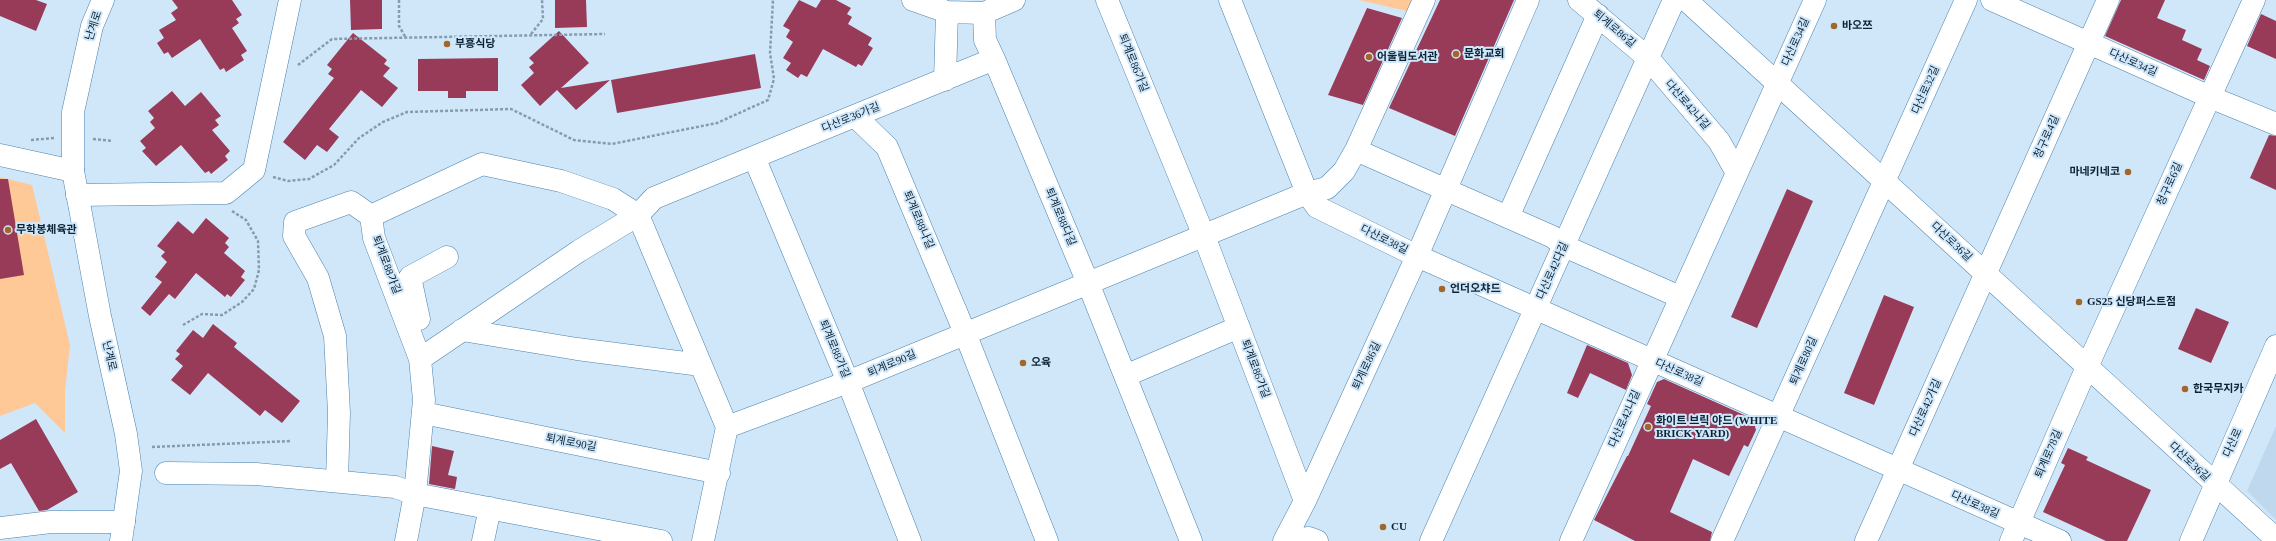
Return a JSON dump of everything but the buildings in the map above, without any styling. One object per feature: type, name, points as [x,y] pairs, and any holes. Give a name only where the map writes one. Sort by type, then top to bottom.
[{"type":"street","name":"난계로","points":[[103,0],[92,26],[73,112],[73,171],[100,316],[126,434],[131,471],[122,531]]},
{"type":"street","points":[[77,194],[226,193],[254,170],[290,0]]},
{"type":"street","points":[[913,0],[947,12],[984,13],[1014,0]]},
{"type":"street","name":"퇴계로86가길","points":[[1107,0],[1204,236],[1305,501]]},
{"type":"street","name":"다산로38길","points":[[1230,0],[1307,193],[1317,207],[1417,256],[1537,308],[1779,418],[1898,470],[2015,532],[2060,541]]},
{"type":"street","points":[[965,333],[1307,193],[1327,188],[1344,171],[1356,150],[1424,0]]},
{"type":"street","name":"퇴계로86길","points":[[1284,541],[1305,501],[1417,256],[1528,0]]},
{"type":"street","name":"퇴계로86길","points":[[1578,0],[1598,15],[1648,58]]},
{"type":"street","name":"다산로42다길","points":[[1431,541],[1537,308],[1674,0]]},
{"type":"street","name":"다산로36길","points":[[1686,0],[1885,180],[1985,274],[2276,539]]},
{"type":"street","name":"다산로34길","points":[[1778,84],[1815,0]]},
{"type":"street","name":"다산로32길","points":[[1885,180],[1966,0]]},
{"type":"street","name":"다산로34길","points":[[1992,0],[2210,97],[2276,124]]},
{"type":"street","name":"청구로4길","points":[[1985,274],[2108,0]]},
{"type":"street","name":"청구로6길","points":[[2087,367],[2254,0]]},
{"type":"street","points":[[946,80],[947,12]]},
{"type":"street","points":[[984,13],[985,40],[994,59]]},
{"type":"street","points":[[1508,218],[1598,15]]},
{"type":"street","name":"다산로42나길","points":[[1648,58],[1719,141],[1737,173]]},
{"type":"street","name":"다산로36가길","points":[[638,215],[654,198],[856,117],[994,59]]},
{"type":"street","name":"퇴계로88다길","points":[[994,59],[1088,283],[1191,541]]},
{"type":"street","name":"다산로42나길","points":[[1571,541],[1651,360],[1778,84]]},
{"type":"street","name":"퇴계로88나길","points":[[856,117],[887,147],[965,333],[1047,541]]},
{"type":"street","points":[[1356,150],[1552,237],[1564,246],[1680,297]]},
{"type":"street","points":[[0,156],[73,171]]},
{"type":"street","name":"퇴계로88가길","points":[[754,157],[848,382],[910,541]]},
{"type":"street","points":[[337,481],[339,413],[335,336],[318,278],[294,236],[295,222],[351,202],[371,216],[482,164],[561,181],[613,200],[638,215],[728,427],[703,541]]},
{"type":"street","name":"퇴계로80길","points":[[1722,541],[1779,418],[1885,180]]},
{"type":"street","points":[[425,355],[579,251],[638,215]]},
{"type":"street","name":"퇴계로88가길","points":[[371,216],[374,238],[425,355]]},
{"type":"street","name":"퇴계로88가길","points":[[406,541],[415,494],[424,400],[425,355],[410,277],[446,257]]},
{"type":"street","name":"다산로42가길","points":[[1866,541],[1985,274]]},
{"type":"street","points":[[1125,376],[1239,328]]},
{"type":"street","points":[[462,330],[577,349],[701,365]]},
{"type":"street","name":"퇴계로90길","points":[[728,427],[848,382],[965,333]]},
{"type":"street","name":"다산로","points":[[2191,541],[2276,346]]},
{"type":"street","name":"퇴계로78길","points":[[2015,532],[2087,367]]},
{"type":"street","name":"퇴계로90길","points":[[423,412],[719,473]]},
{"type":"street","points":[[166,473],[256,474],[395,487],[415,494],[661,541]]},
{"type":"street","points":[[483,541],[490,508]]},
{"type":"street","points":[[0,528],[51,522],[122,531]]},
{"type":"street","points":[[1284,541],[1309,538],[1317,541]]},
{"type":"path","points":[[399,0],[400,26],[406,38]]},
{"type":"path","points":[[531,35],[543,19],[542,0]]},
{"type":"path","points":[[270,177],[288,181],[309,180],[334,165],[359,138],[383,122],[407,112],[511,109],[574,140],[612,144],[717,123],[768,100],[774,79],[770,53],[773,0]]},
{"type":"path","points":[[297,66],[332,39],[605,34]]},
{"type":"path","points":[[183,324],[202,314],[222,315],[242,302],[254,289],[259,270],[258,241],[246,220],[232,210]]},
{"type":"path","points":[[152,446],[291,441]]},
{"type":"shaded area","points":[[1359,0],[1412,0],[1407,11]]},
{"type":"shaded area","points":[[0,177],[32,185],[70,345],[65,391],[65,433],[35,403],[0,416]]},
{"type":"shaded area","points":[[2276,426],[2276,520],[2247,491]]},
{"type":"place","name":"바오쯔","points":[[1834,26]]},
{"type":"place","name":"부흥식당","points":[[447,44]]},
{"type":"place","name":"문화교회","points":[[1456,54]]},
{"type":"place","name":"어울림도서관","points":[[1369,57]]},
{"type":"place","name":"마네키네코","points":[[2128,172]]},
{"type":"place","name":"무학봉체육관","points":[[8,230]]},
{"type":"place","name":"언더오챠드","points":[[1442,289]]},
{"type":"place","name":"GS25 신당퍼스트점","points":[[2079,302]]},
{"type":"place","name":"오육","points":[[1023,363]]},
{"type":"place","name":"한국무지카","points":[[2185,389]]},
{"type":"place","name":"화이트 브릭 야드 (WHITE BRICK YARD)","points":[[1648,427]]},
{"type":"place","name":"CU","points":[[1383,527]]}]
